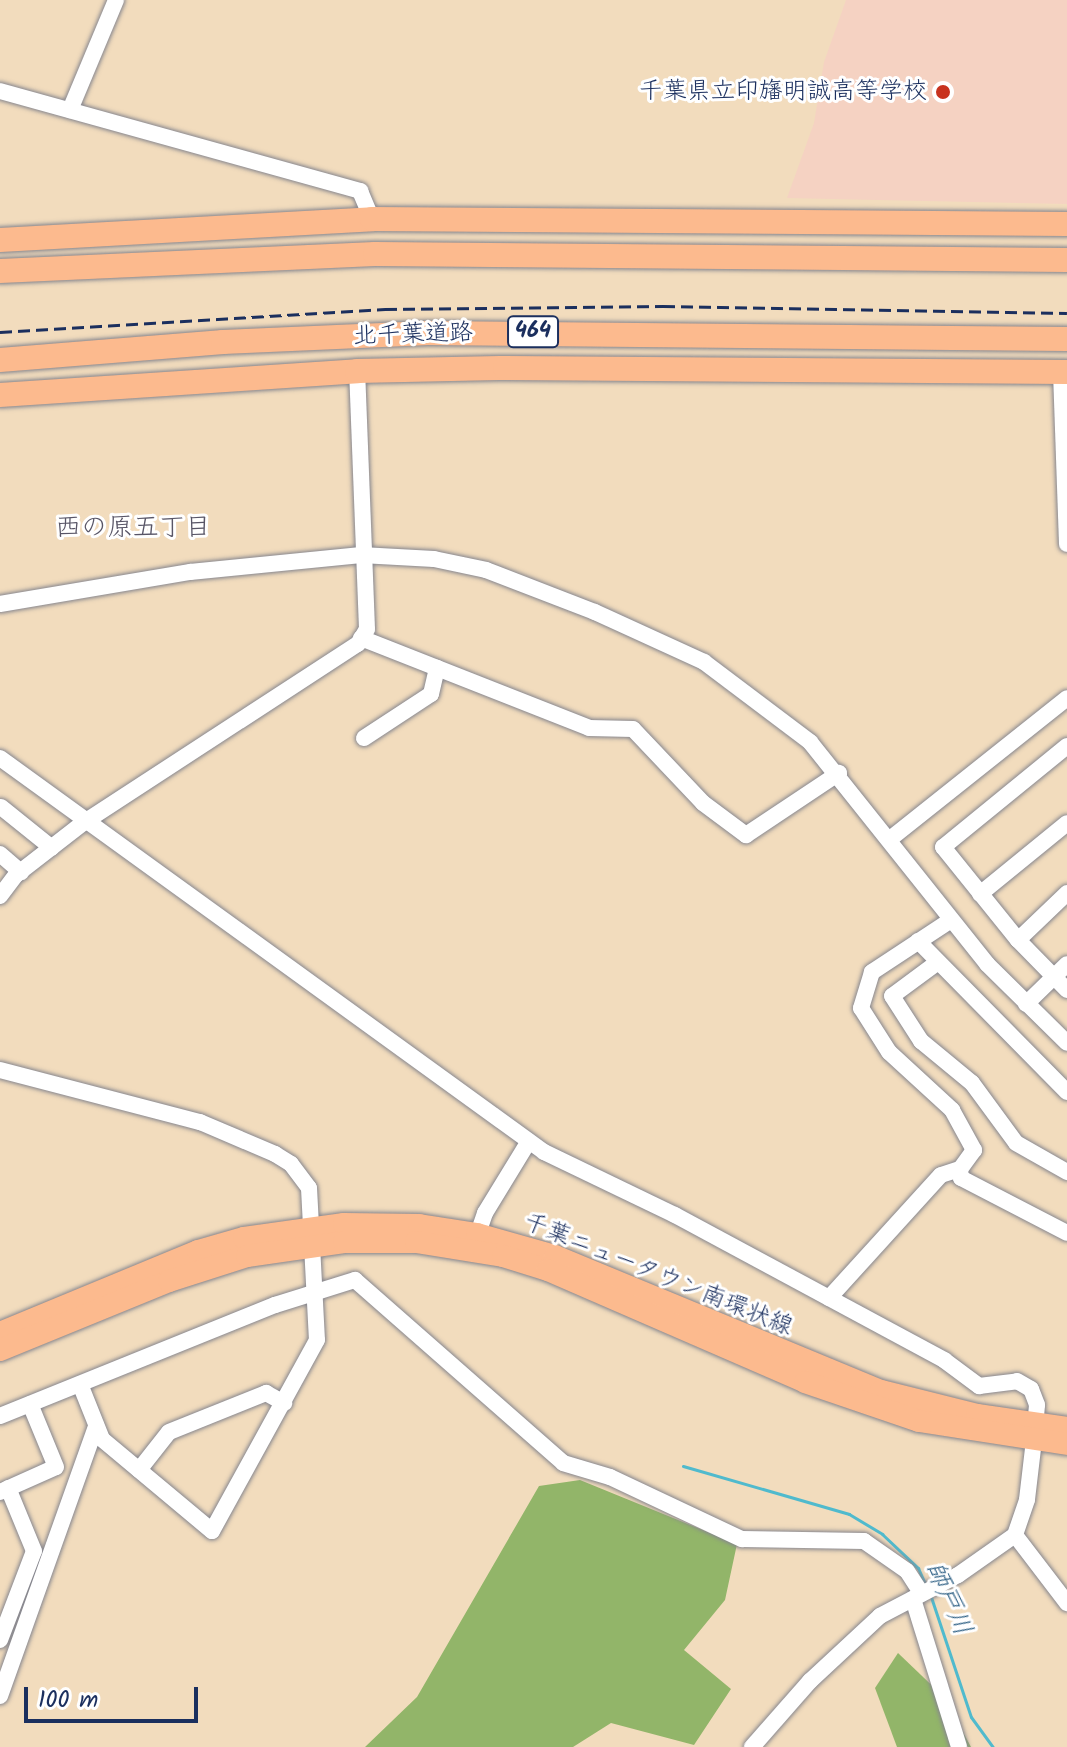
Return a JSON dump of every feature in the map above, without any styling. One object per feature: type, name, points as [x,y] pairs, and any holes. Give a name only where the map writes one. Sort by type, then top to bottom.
[{"type":"highway","points":[[0,240],[372,219],[1067,224]]},
{"type":"highway","points":[[0,271],[375,254],[1067,260]]},
{"type":"highway","name":"北千葉道路","points":[[0,360],[223,342],[428,333],[1067,339]]},
{"type":"highway","name":"北千葉道路","points":[[0,395],[357,371],[606,366],[1064,372]]},
{"type":"main road","name":"千葉ニュータウン南環状線","points":[[0,1333],[198,1251],[419,1225],[475,1242],[555,1256],[869,1387],[977,1415],[1067,1444]]},
{"type":"main road","name":"千葉ニュータウン南環状線","points":[[0,1350],[205,1267],[314,1236]]},
{"type":"main road","name":"千葉ニュータウン南環状線","points":[[1035,1432],[1067,1428]]},
{"type":"street","points":[[70,110],[116,0]]},
{"type":"street","points":[[0,91],[360,191],[372,219]]},
{"type":"street","points":[[0,896],[21,872],[83,823],[361,638],[367,629],[361,555],[357,371]]},
{"type":"street","points":[[1064,372],[1067,544]]},
{"type":"street","points":[[0,604],[190,572],[361,555],[434,559],[486,570],[668,643],[757,697],[839,773],[951,920],[1026,1004],[1067,1043]]},
{"type":"street","points":[[361,638],[589,728],[633,729],[703,803],[746,835],[839,773]]},
{"type":"street","points":[[364,738],[431,694],[437,668]]},
{"type":"street","points":[[890,839],[1067,698]]},
{"type":"street","points":[[1067,746],[943,847],[1018,940],[1067,990]]},
{"type":"street","points":[[0,758],[83,823],[529,1141],[944,1360],[979,1386],[1025,1383],[1035,1396],[1035,1432],[1027,1500],[1015,1535],[918,1596],[880,1616],[833,1659],[752,1747]]},
{"type":"street","points":[[1,807],[52,848]]},
{"type":"street","points":[[980,894],[1067,823]]},
{"type":"street","points":[[0,854],[21,872]]},
{"type":"street","points":[[1018,940],[1067,893]]},
{"type":"street","points":[[829,1298],[941,1175],[960,1169],[974,1150],[951,1107],[898,1062],[860,1004],[868,975],[951,920]]},
{"type":"street","points":[[918,941],[1067,1092]]},
{"type":"street","points":[[938,962],[892,996],[921,1041],[972,1083],[1016,1143],[1067,1172]]},
{"type":"street","points":[[1026,1004],[1067,964]]},
{"type":"street","points":[[0,1070],[169,1111],[275,1154],[291,1164],[309,1188],[314,1236],[317,1340],[212,1531],[102,1439],[80,1384]]},
{"type":"street","points":[[475,1242],[529,1141]]},
{"type":"street","points":[[960,1169],[968,1185],[1067,1233]]},
{"type":"street","points":[[0,1416],[355,1280],[563,1463],[610,1477],[742,1539],[864,1541],[907,1571],[918,1596],[959,1747]]},
{"type":"street","points":[[139,1470],[169,1432],[266,1393],[284,1403]]},
{"type":"street","points":[[0,1640],[34,1551],[4,1490],[56,1467],[30,1404]]},
{"type":"street","points":[[0,1696],[96,1426]]},
{"type":"street","points":[[1015,1535],[1067,1603]]},
{"type":"shaded area","name":"千葉県立印旛明誠高等学校","points":[[846,0],[1067,0],[1067,204],[787,198],[814,123],[824,62]]},
{"type":"green space","points":[[580,1480],[737,1544],[725,1600],[684,1650],[731,1689],[694,1745],[611,1723],[573,1747],[365,1747],[417,1697],[539,1486]]},
{"type":"green space","points":[[898,1653],[944,1697],[971,1747],[897,1747],[875,1688]]},
{"type":"waterway","name":"師戸川","points":[[683,1466],[849,1514],[882,1534],[918,1568],[926,1586]]},
{"type":"waterway","name":"師戸川","points":[[931,1597],[971,1717],[993,1747]]},
{"type":"railway","points":[[0,332],[385,309],[663,306],[1067,313]]},
{"type":"place","name":"千葉県立印旛明誠高等学校","points":[[943,92]]},
{"type":"district","name":"西の原五丁目","points":[[133,529]]}]
